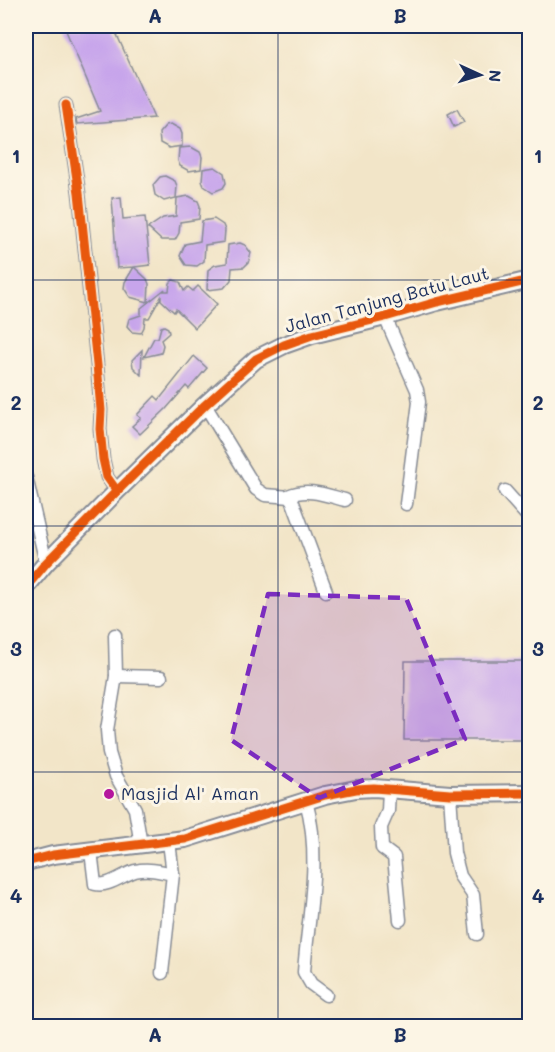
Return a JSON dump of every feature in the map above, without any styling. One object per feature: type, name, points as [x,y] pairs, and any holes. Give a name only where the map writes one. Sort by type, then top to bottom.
[{"type":"street","points":[[66,105],[79,193],[97,365],[100,429],[107,477],[117,491]]},
{"type":"street","name":"Jalan Tanjung Batu Laut","points":[[26,587],[46,563],[205,405],[244,369],[271,350],[312,335],[530,280]]},
{"type":"street","points":[[385,317],[417,390],[419,402],[406,504]]},
{"type":"street","points":[[205,405],[256,489],[265,495],[288,496],[298,491],[306,491],[345,500]]},
{"type":"street","points":[[26,477],[46,563]]},
{"type":"street","points":[[505,490],[530,519]]},
{"type":"street","points":[[288,496],[293,500],[326,591]]},
{"type":"street","points":[[115,635],[116,676],[107,730],[109,753],[117,776],[135,809],[141,845]]},
{"type":"street","points":[[116,676],[161,677]]},
{"type":"street","points":[[26,862],[53,855],[169,842],[213,831],[337,792],[356,789],[450,794],[530,794]]},
{"type":"street","points":[[389,789],[388,811],[381,827],[382,848],[394,857],[400,920]]},
{"type":"street","points":[[450,794],[454,853],[460,876],[473,895],[477,934]]},
{"type":"street","points":[[306,801],[311,824],[314,860],[304,972],[311,984],[326,995]]},
{"type":"street","points":[[162,973],[173,874],[169,842]]},
{"type":"street","points":[[91,851],[95,884],[107,884],[138,870],[173,874]]},
{"type":"street","points":[[26,853],[53,855]]},
{"type":"highlighted area","points":[[268,594],[406,598],[465,739],[319,798],[231,740]]},
{"type":"building","points":[[64,26],[113,26],[154,118],[77,124],[76,119],[100,111]]},
{"type":"building","points":[[457,109],[464,122],[454,127],[448,114]]},
{"type":"building","points":[[171,124],[180,129],[182,146],[169,148],[160,143],[159,133],[166,125]]},
{"type":"building","points":[[191,147],[200,152],[201,169],[189,171],[180,166],[179,148]]},
{"type":"building","points":[[215,167],[224,173],[226,183],[223,188],[213,192],[204,186],[202,181],[203,169]]},
{"type":"building","points":[[165,176],[175,181],[177,186],[176,198],[164,201],[155,195],[153,185],[160,177]]},
{"type":"building","points":[[189,196],[198,201],[199,219],[180,222],[179,233],[175,240],[161,240],[148,228],[163,218],[176,216],[177,198]]},
{"type":"building","points":[[121,197],[123,219],[145,217],[150,265],[117,268],[112,198]]},
{"type":"building","points":[[214,219],[223,225],[224,242],[205,245],[204,261],[197,266],[186,265],[180,256],[185,244],[200,241],[202,221]]},
{"type":"building","points":[[240,243],[245,245],[251,253],[248,263],[244,267],[232,268],[231,280],[224,288],[207,290],[208,270],[215,265],[227,263],[228,245]]},
{"type":"building","points":[[134,267],[147,279],[149,284],[148,302],[130,297],[124,288]]},
{"type":"building","points":[[173,280],[180,282],[184,291],[188,287],[193,291],[198,286],[217,304],[195,328],[176,309],[174,312],[161,300],[161,297],[149,318],[145,318],[141,333],[132,332],[127,326],[129,319],[141,315],[141,308],[165,289],[164,291],[169,291]]},
{"type":"building","points":[[161,327],[168,328],[169,333],[161,340],[163,345],[161,353],[144,357],[154,338],[158,338]]},
{"type":"building","points":[[142,350],[141,375],[133,367],[132,360]]},
{"type":"building","points":[[194,356],[207,368],[189,389],[186,386],[140,434],[132,426],[141,418],[137,415],[155,396],[159,400]]},
{"type":"building","points":[[405,661],[525,661],[526,740],[404,740]]},
{"type":"cycle path","points":[[66,105],[79,193],[97,365],[103,459],[107,477],[117,491]]},
{"type":"cycle path","points":[[26,587],[46,563],[117,491],[256,359],[284,345],[312,335],[530,280]]},
{"type":"cycle path","points":[[26,862],[53,855],[185,839],[325,795],[356,789],[374,788],[450,794],[530,793]]},
{"type":"place","name":"Masjid Al' Aman","points":[[109,794]]}]
